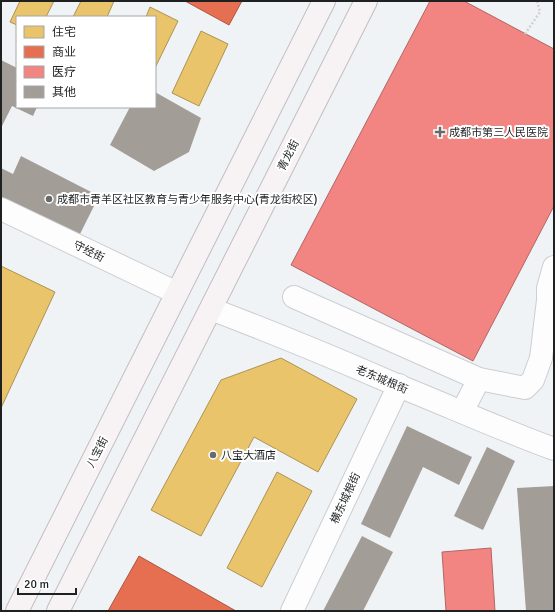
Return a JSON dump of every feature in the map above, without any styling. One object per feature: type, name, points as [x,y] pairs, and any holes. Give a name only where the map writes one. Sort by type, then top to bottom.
[{"type":"main road","points":[[177,293],[324,1]]},
{"type":"main road","name":"青龙街","points":[[211,308],[366,1]]},
{"type":"main road","name":"八宝街","points":[[16,611],[177,293]]},
{"type":"main road","points":[[58,611],[211,308]]},
{"type":"street","name":"守经街","points":[[1,209],[177,293]]},
{"type":"street","points":[[294,297],[480,379],[525,388],[533,380],[540,358],[551,301],[548,288],[554,267]]},
{"type":"street","name":"老东城根街","points":[[211,308],[399,385],[512,434],[554,449]]},
{"type":"street","points":[[462,412],[480,379]]},
{"type":"street","name":"横东城根街","points":[[292,611],[399,385]]},
{"type":"path","points":[[525,34],[540,12],[537,1]]},
{"type":"building: 住宅","points":[[20,1],[54,1],[46,16],[16,16],[16,25],[10,22]]},
{"type":"building: 住宅","points":[[81,1],[114,1],[107,16],[74,16]]},
{"type":"building: 住宅","points":[[150,7],[178,21],[156,66],[156,16],[146,16]]},
{"type":"building: 住宅","points":[[201,31],[228,44],[199,106],[172,93]]},
{"type":"building: 住宅","points":[[1,266],[55,292],[1,408]]},
{"type":"building: 住宅","name":"八宝大酒店","points":[[281,358],[357,399],[318,472],[254,437],[201,536],[151,510],[221,380]]},
{"type":"building: 住宅","points":[[277,472],[312,491],[262,587],[227,568]]},
{"type":"building: 商业","points":[[185,1],[242,1],[229,25]]},
{"type":"building: 商业","points":[[139,556],[236,611],[108,611]]},
{"type":"building: 医疗","name":"成都市第三人民医院","points":[[430,1],[464,1],[554,49],[554,206],[473,361],[291,265]]},
{"type":"building: 医疗","points":[[491,548],[495,611],[446,611],[442,552]]},
{"type":"building: 其他","points":[[1,60],[16,68],[16,108],[12,106],[1,128]]},
{"type":"building: 其他","points":[[156,93],[201,118],[189,152],[154,171],[110,145],[129,108],[156,108]]},
{"type":"building: 其他","points":[[16,108],[37,108],[33,116]]},
{"type":"building: 其他","name":"成都市青羊区社区教育与青少年服务中心(青龙街校区)","points":[[21,156],[99,196],[77,240],[1,202],[1,168],[13,174]]},
{"type":"building: 其他","points":[[407,426],[472,457],[459,485],[423,467],[390,538],[361,524]]},
{"type":"building: 其他","points":[[487,447],[515,461],[483,530],[454,516]]},
{"type":"building: 其他","points":[[554,486],[554,611],[526,611],[517,488]]},
{"type":"building: 其他","points":[[362,536],[393,552],[363,611],[323,611]]},
{"type":"place","name":"成都市第三人民医院","points":[[440,132]]},
{"type":"place","name":"成都市青羊区社区教育与青少年服务中心(青龙街校区)","points":[[49,199]]},
{"type":"place","name":"八宝大酒店","points":[[213,455]]}]
